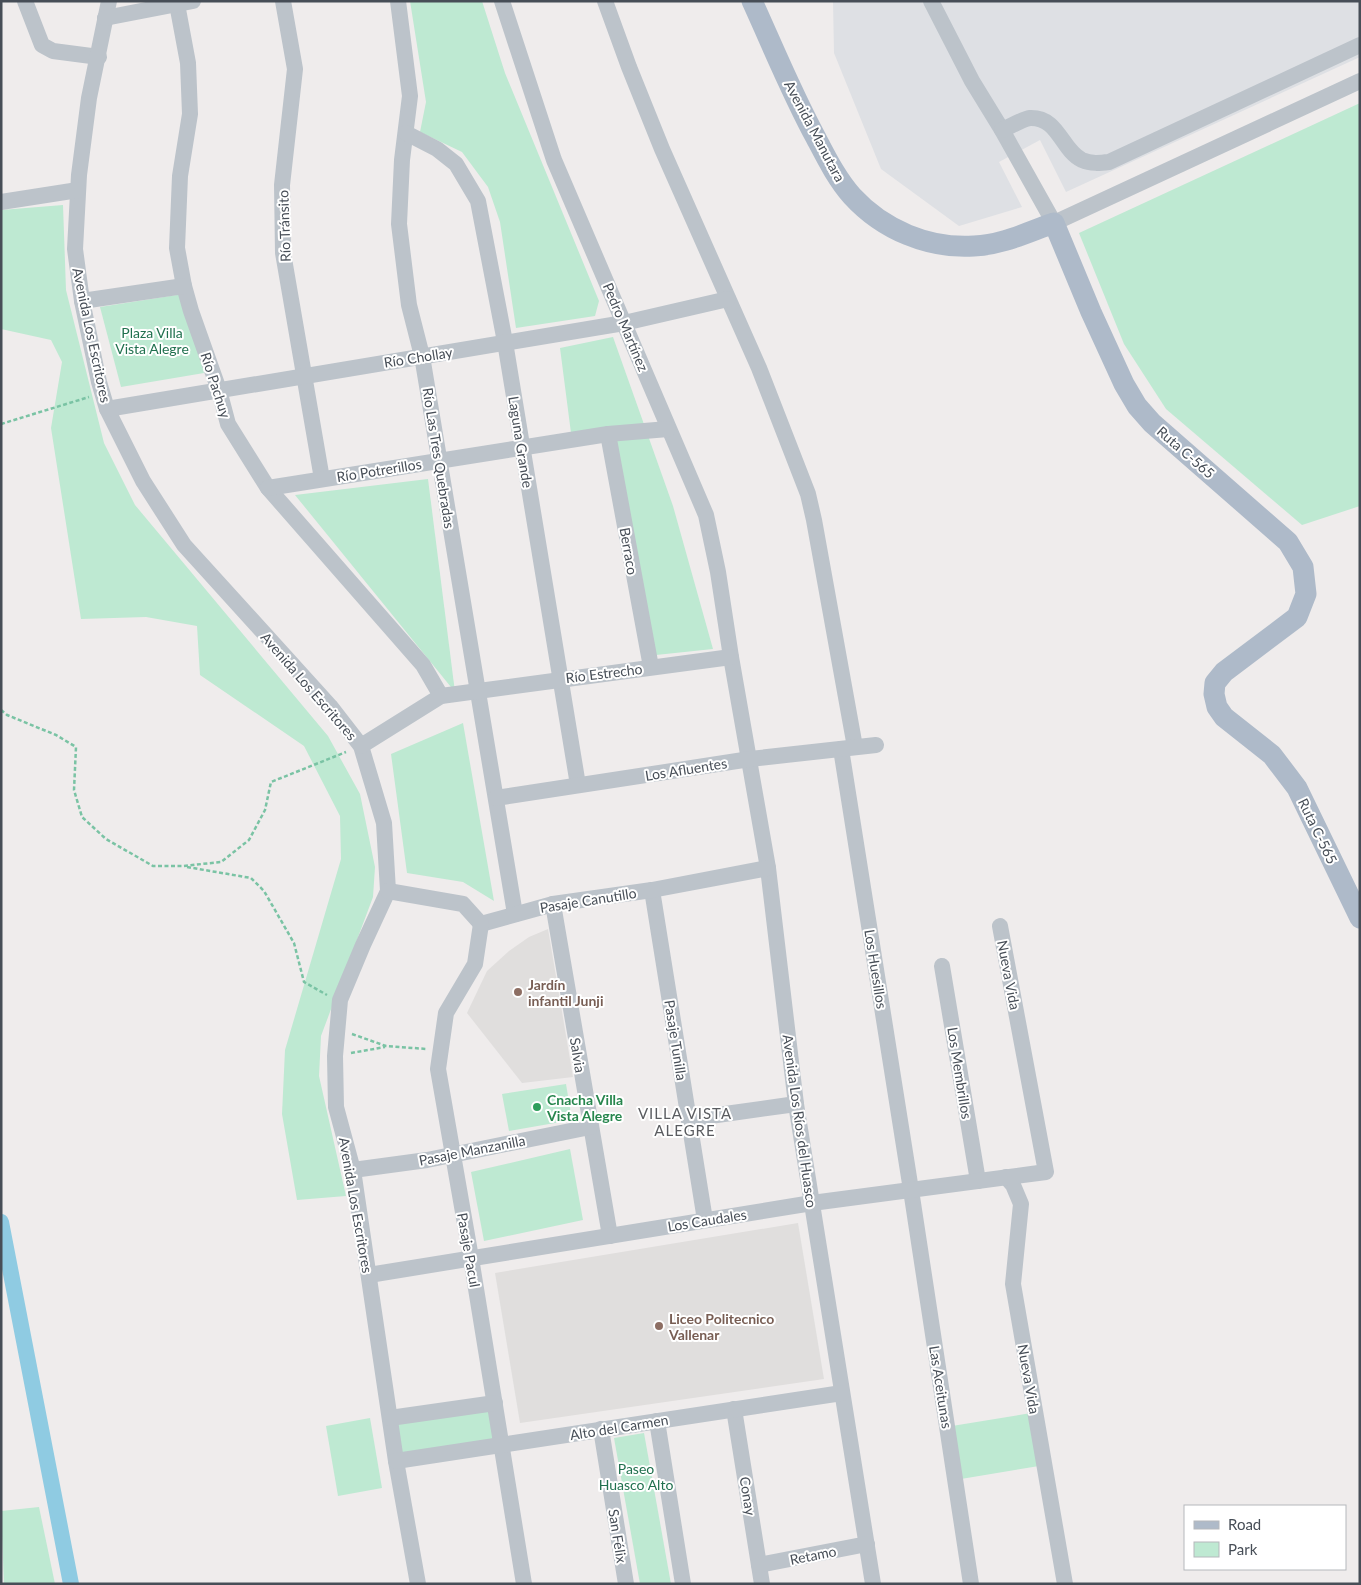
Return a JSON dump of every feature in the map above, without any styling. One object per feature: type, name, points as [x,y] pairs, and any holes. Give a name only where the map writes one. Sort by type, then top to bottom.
[{"type":"main road","name":"Avenida Manutara","points":[[752,1],[798,104],[830,165],[853,196],[869,212],[905,234],[922,240],[957,246],[976,246],[1003,241],[1054,222]]},
{"type":"main road","name":"Ruta C-565","points":[[1054,222],[1120,375],[1137,406],[1152,423],[1288,542],[1303,567],[1306,594],[1297,617],[1224,672],[1215,683],[1214,694],[1217,707],[1224,717],[1272,755],[1296,788],[1360,918]]},
{"type":"street","points":[[25,1],[42,45],[53,52],[99,57]]},
{"type":"street","name":"Avenida Los Escritores","points":[[109,1],[99,57],[89,98],[78,190],[75,249],[82,301],[105,401],[142,481],[184,545],[330,706],[361,746],[384,823],[388,891],[340,1000],[335,1056],[336,1107],[353,1170],[396,1461],[418,1584]]},
{"type":"street","name":"Río Tránsito","points":[[283,1],[295,69],[282,185],[283,253],[322,479]]},
{"type":"street","name":"Río Las Tres Quebradas","points":[[398,1],[410,96],[402,160],[399,224],[409,305],[422,356],[515,914]]},
{"type":"street","name":"Pedro Martínez","points":[[502,1],[554,160],[706,515],[718,572],[731,657]]},
{"type":"street","name":"Los Huesillos","points":[[605,1],[662,149],[759,368],[808,494],[814,520],[912,1190]]},
{"type":"street","points":[[931,1],[972,81],[1054,222],[1360,81]]},
{"type":"street","points":[[105,18],[185,3]]},
{"type":"street","name":"Río Pachuy","points":[[185,3],[190,114],[180,176],[177,248],[191,311],[219,390],[228,424],[268,488],[423,665],[441,696]]},
{"type":"street","points":[[1002,130],[1029,118],[1044,120],[1055,128],[1074,155],[1083,161],[1096,164],[1109,162],[1360,45]]},
{"type":"street","name":"Laguna Grande","points":[[406,133],[437,149],[456,164],[478,201],[505,342],[578,784]]},
{"type":"street","points":[[1,202],[78,190]]},
{"type":"street","points":[[82,301],[184,286]]},
{"type":"street","name":"Río Chollay","points":[[105,401],[219,390],[624,323],[728,299]]},
{"type":"street","name":"Río Potrerillos","points":[[268,488],[608,434],[668,429]]},
{"type":"street","name":"Berraco","points":[[608,434],[651,667]]},
{"type":"street","name":"Río Estrecho","points":[[478,692],[560,679],[731,657]]},
{"type":"street","name":"Avenida Los Ríos del Huasco","points":[[731,657],[768,868],[796,1104],[873,1584]]},
{"type":"street","points":[[361,746],[441,696],[478,692]]},
{"type":"street","name":"Los Afluentes","points":[[496,798],[750,759],[876,745]]},
{"type":"street","name":"Pasaje Canutillo","points":[[481,924],[553,904],[652,890],[768,868]]},
{"type":"street","name":"Pasaje Tunilla","points":[[652,890],[705,1220]]},
{"type":"street","points":[[388,891],[463,904],[481,924]]},
{"type":"street","name":"Salvia","points":[[553,904],[610,1236]]},
{"type":"street","name":"Pasaje Pacul","points":[[481,924],[475,964],[446,1013],[438,1069],[524,1584]]},
{"type":"street","name":"Nueva Vida","points":[[1000,926],[1046,1172]]},
{"type":"street","name":"Los Membrillos","points":[[942,966],[978,1181]]},
{"type":"street","points":[[689,1119],[796,1104]]},
{"type":"street","name":"Pasaje Manzanilla","points":[[353,1170],[452,1155],[590,1127]]},
{"type":"street","name":"Los Caudales","points":[[369,1275],[812,1203],[1046,1172]]},
{"type":"street","name":"Nueva Vida","points":[[1006,1177],[1013,1185],[1021,1204],[1013,1284],[1065,1584]]},
{"type":"street","name":"Las Aceitunas","points":[[912,1190],[971,1584]]},
{"type":"street","name":"Alto del Carmen","points":[[396,1461],[842,1393]]},
{"type":"street","points":[[390,1418],[495,1403]]},
{"type":"street","name":"Conay","points":[[734,1409],[762,1584]]},
{"type":"street","points":[[657,1421],[683,1584]]},
{"type":"street","name":"San Félix","points":[[601,1430],[626,1584]]},
{"type":"street","name":"Retamo","points":[[759,1565],[867,1544]]},
{"type":"path","points":[[1,424],[105,401]]},
{"type":"path","points":[[1,710],[7,715],[56,735],[76,747],[74,790],[82,816],[106,839],[153,866],[183,866],[221,862],[249,840],[265,810],[271,782],[361,746]]},
{"type":"path","points":[[183,866],[251,878],[264,891],[294,942],[304,982],[340,1000]]},
{"type":"path","points":[[337,1029],[386,1046]]},
{"type":"path","points":[[335,1056],[386,1046],[441,1049]]},
{"type":"shaded area","points":[[833,1],[1360,1],[1360,57],[1066,192],[1040,140],[999,162],[1022,207],[959,226],[881,169],[834,53]]},
{"type":"shaded area","name":"Jardín infantil Junji","points":[[548,929],[573,1077],[522,1083],[467,1013],[487,971],[509,951],[529,937]]},
{"type":"shaded area","name":"Liceo Politecnico Vallenar","points":[[798,1223],[824,1379],[520,1423],[495,1273]]},
{"type":"green space","points":[[410,1],[482,1],[505,73],[599,301],[595,316],[516,328],[500,222],[488,187],[462,152],[420,132],[426,102]]},
{"type":"green space","points":[[1360,103],[1360,506],[1302,525],[1166,409],[1124,344],[1079,233]]},
{"type":"green space","points":[[63,205],[66,290],[104,443],[135,505],[328,736],[360,794],[375,867],[373,897],[321,1036],[319,1076],[346,1196],[297,1200],[282,1114],[285,1050],[341,859],[340,816],[304,746],[200,675],[197,626],[146,617],[81,619],[51,428],[62,362],[51,340],[1,329],[1,210]]},
{"type":"green space","name":"Plaza Villa Vista Alegre","points":[[183,294],[204,373],[121,387],[100,307]]},
{"type":"green space","points":[[613,337],[673,506],[713,649],[656,655],[614,429],[571,433],[560,348]]},
{"type":"green space","points":[[428,479],[455,692],[295,495]]},
{"type":"green space","points":[[463,723],[494,901],[463,882],[407,873],[391,754]]},
{"type":"green space","name":"Cnacha Villa Vista Alegre","points":[[566,1084],[572,1120],[509,1131],[502,1094]]},
{"type":"green space","points":[[570,1149],[583,1220],[484,1241],[471,1172]]},
{"type":"green space","points":[[494,1404],[500,1444],[397,1460],[391,1419]]},
{"type":"green space","points":[[1031,1413],[1039,1466],[961,1479],[952,1426]]},
{"type":"green space","points":[[370,1418],[382,1488],[338,1496],[326,1426]]},
{"type":"green space","name":"Paseo Huasco Alto","points":[[644,1433],[671,1584],[640,1584],[614,1438]]},
{"type":"green space","points":[[39,1507],[55,1584],[4,1584],[1,1511]]},
{"type":"waterway","points":[[1,1222],[71,1584]]},
{"type":"place","name":"Jardín infantil Junji","points":[[518,992]]},
{"type":"place","name":"Cnacha Villa Vista Alegre","points":[[537,1107]]},
{"type":"place","name":"Liceo Politecnico Vallenar","points":[[659,1326]]},
{"type":"district","name":"VILLA VISTA ALEGRE","points":[[685,1122]]}]
